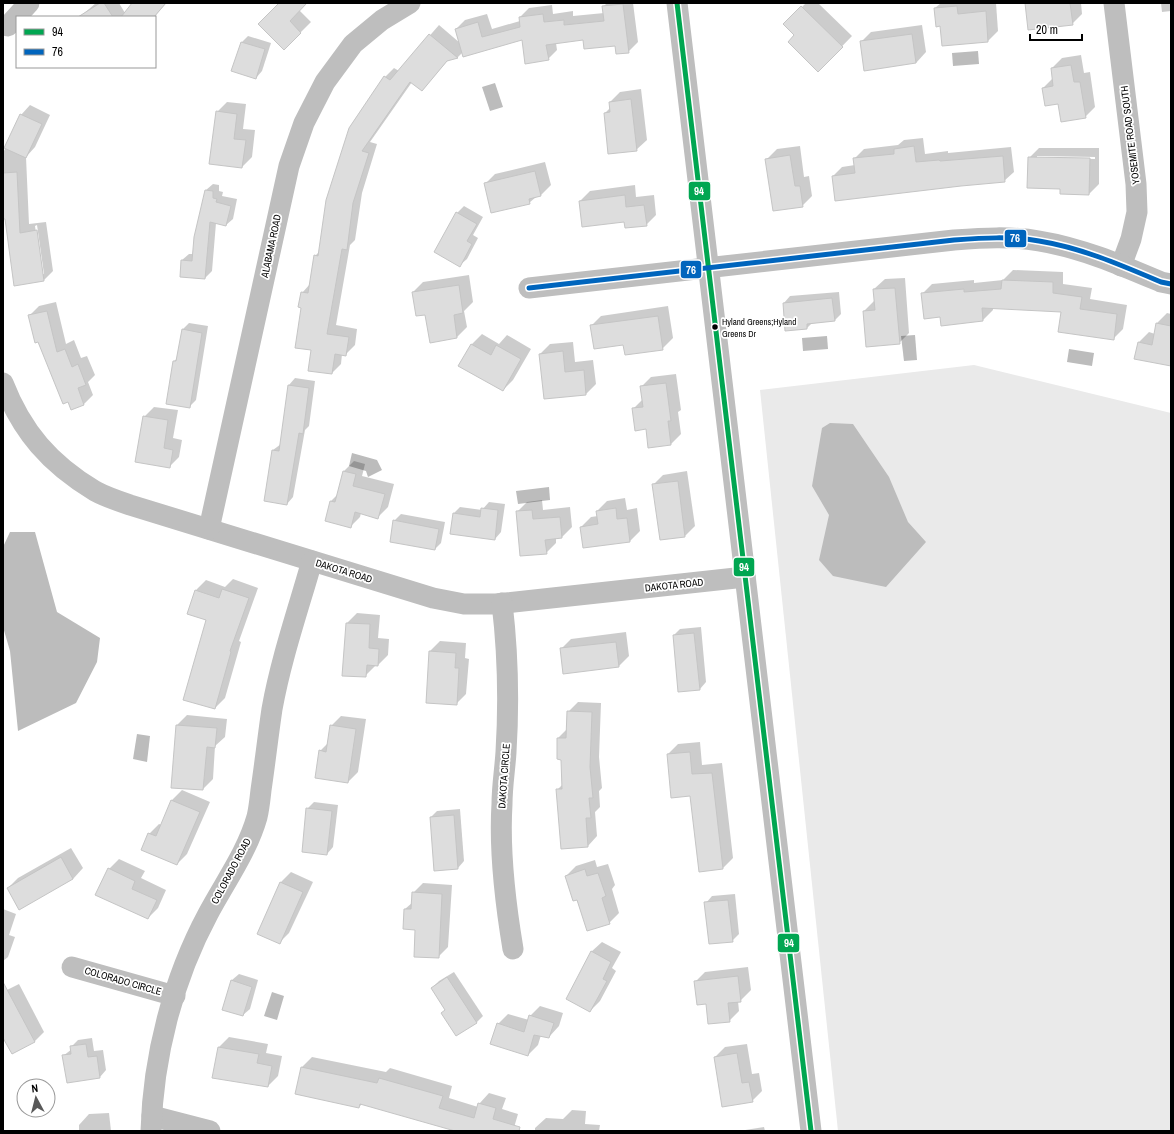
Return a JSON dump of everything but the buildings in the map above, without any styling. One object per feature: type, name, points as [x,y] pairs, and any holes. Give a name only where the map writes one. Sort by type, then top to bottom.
[{"type":"street","points":[[5,26],[29,3]]},
{"type":"street","name":"ALABAMA ROAD","points":[[209,530],[289,166],[304,123],[325,82],[353,44],[382,20],[410,3]]},
{"type":"street","points":[[677,3],[811,1131]]},
{"type":"street","name":"YOSEMITE ROAD SOUTH","points":[[1114,3],[1136,184],[1137,212],[1131,239],[1121,266]]},
{"type":"street","points":[[529,288],[946,241],[996,237],[1038,240],[1082,251],[1161,282],[1171,284]]},
{"type":"street","name":"DAKOTA ROAD","points":[[3,383],[19,418],[40,447],[66,472],[97,492],[130,505],[209,530],[432,598],[464,604],[502,604],[745,577]]},
{"type":"street","name":"COLORADO ROAD","points":[[151,1124],[155,1082],[165,1026],[189,953],[208,914],[245,848],[257,816],[272,710],[280,670],[312,561]]},
{"type":"street","name":"DAKOTA CIRCLE","points":[[502,604],[508,691],[506,752],[502,804],[502,858],[507,910],[513,949]]},
{"type":"street","name":"COLORADO CIRCLE","points":[[72,967],[175,996]]},
{"type":"street","points":[[151,1124],[210,1131]]},
{"type":"shaded area","points":[[978,51],[979,64],[953,66],[952,53]]},
{"type":"shaded area","points":[[495,83],[503,107],[490,111],[482,87]]},
{"type":"shaded area","points":[[915,335],[917,360],[904,361],[901,336]]},
{"type":"shaded area","points":[[827,336],[828,349],[803,351],[802,338]]},
{"type":"shaded area","points":[[1069,349],[1094,353],[1092,366],[1067,362]]},
{"type":"shaded area","points":[[974,365],[1171,413],[1171,1131],[838,1131],[760,390]]},
{"type":"shaded area","points":[[830,423],[853,424],[889,477],[908,522],[926,542],[886,587],[833,576],[819,560],[829,515],[812,486],[822,428]]},
{"type":"shaded area","points":[[352,453],[377,460],[382,470],[368,477],[366,471],[349,466]]},
{"type":"shaded area","points":[[549,487],[550,500],[518,504],[516,491]]},
{"type":"shaded area","points":[[10,532],[35,532],[57,612],[100,638],[97,662],[76,703],[18,731],[10,651],[3,627],[3,547]]},
{"type":"shaded area","points":[[137,734],[150,736],[147,762],[133,759]]},
{"type":"shaded area","points":[[272,992],[284,996],[277,1020],[264,1016]]},
{"type":"transit line","name":"94","points":[[677,3],[811,1131]]},
{"type":"transit line","name":"76","points":[[529,288],[954,240],[996,238],[1028,239],[1071,248],[1116,263],[1161,282],[1171,284]]},
{"type":"place","name":"Hyland Greens;Hyland Greens Dr","points":[[715,327]]}]
